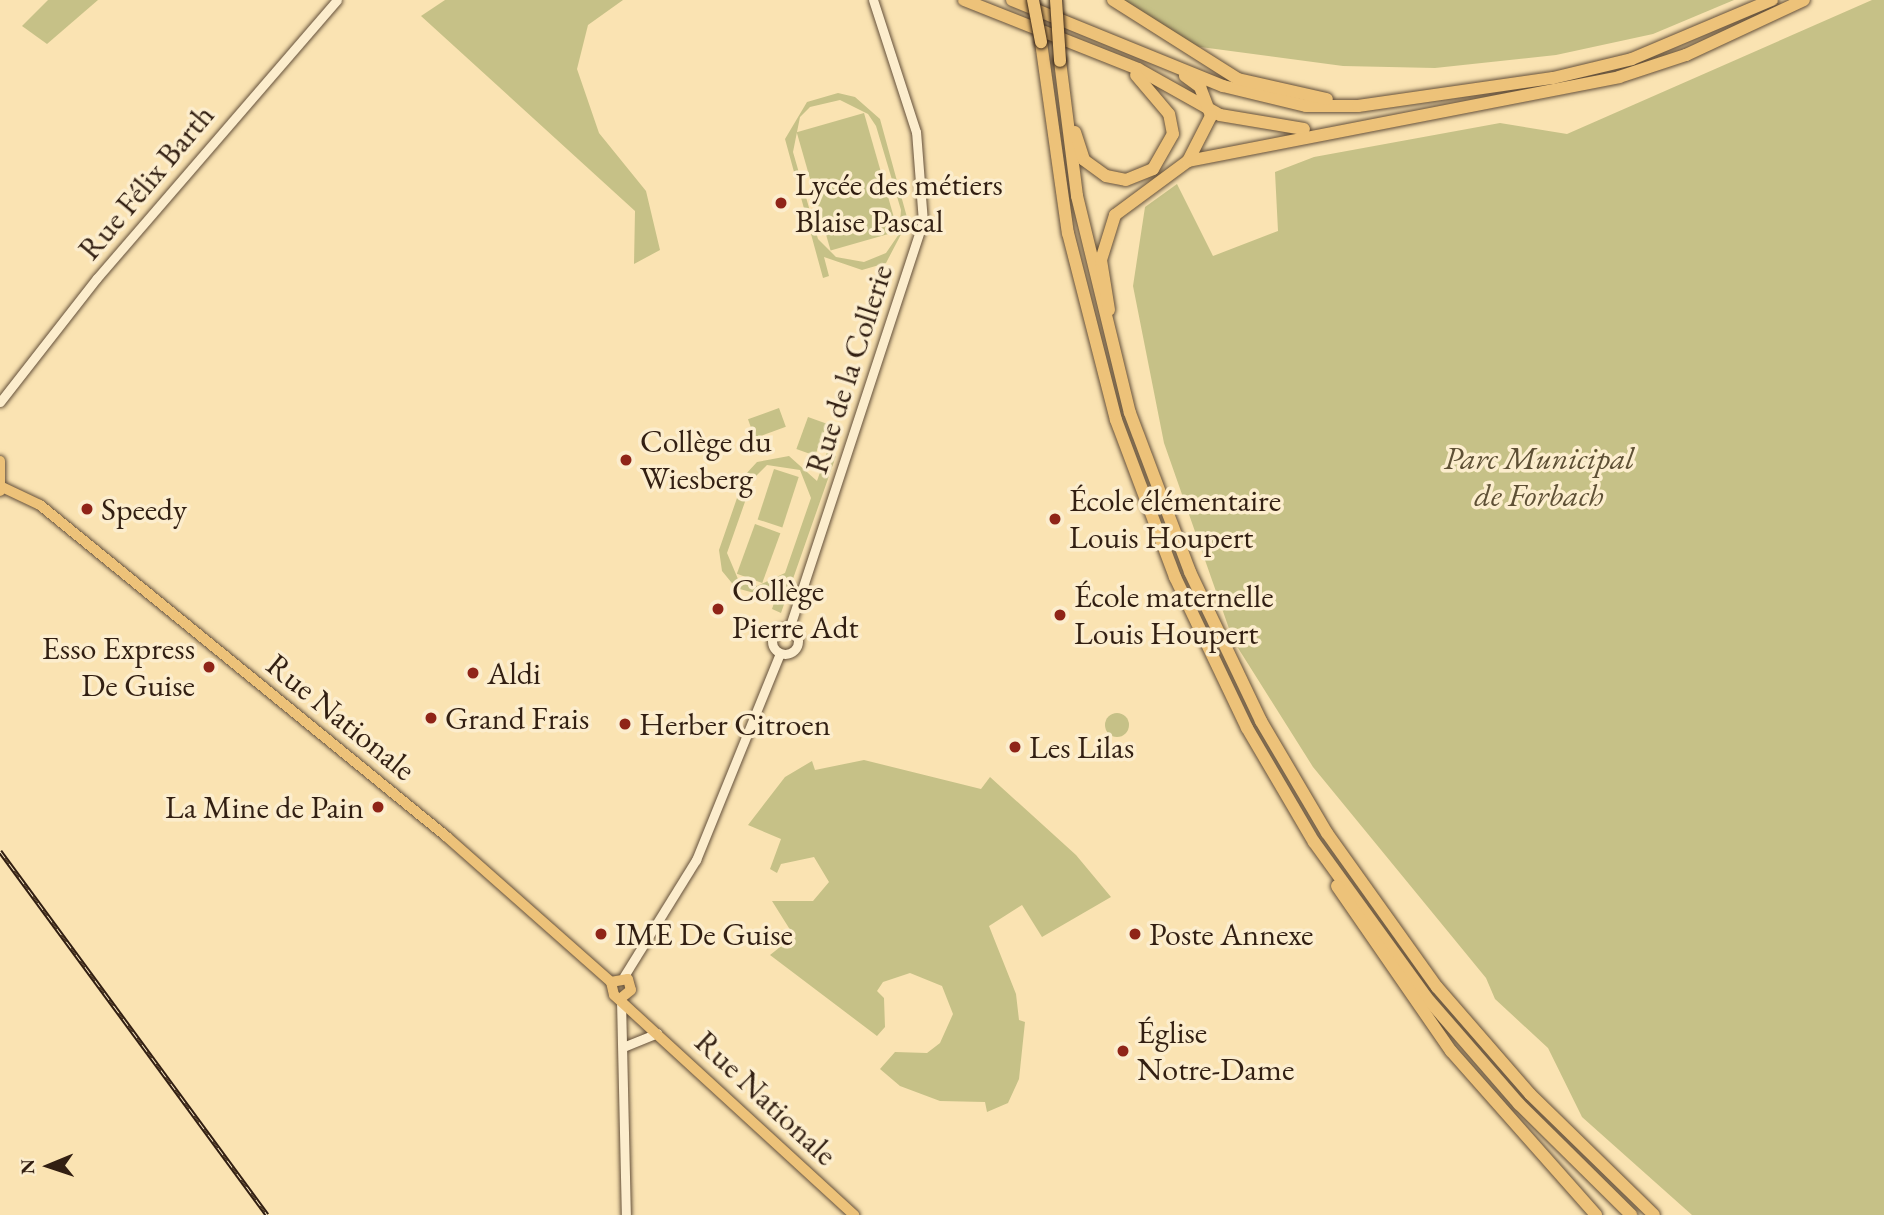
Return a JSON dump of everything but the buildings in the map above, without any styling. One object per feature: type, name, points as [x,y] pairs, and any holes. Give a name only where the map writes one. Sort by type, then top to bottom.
[{"type":"highway","points":[[964,0],[1112,60],[1210,111],[1289,129],[1354,126]]},
{"type":"highway","points":[[1012,0],[1172,67],[1306,106],[1401,101],[1632,60],[1772,0]]},
{"type":"highway","points":[[1033,0],[1068,233],[1116,420],[1175,577],[1247,728],[1314,842],[1348,908],[1451,1051],[1597,1215]]},
{"type":"highway","points":[[1038,0],[1041,48]]},
{"type":"highway","points":[[1056,0],[1065,99],[1094,282],[1130,413],[1190,572],[1261,721],[1328,833],[1480,1038],[1627,1191],[1654,1215]]},
{"type":"highway","points":[[1113,0],[1238,79],[1324,99],[1401,101]]},
{"type":"highway","points":[[1130,413],[1107,303],[1104,237],[1132,197],[1188,161],[1354,126],[1619,77],[1686,55],[1804,0]]},
{"type":"highway","points":[[1065,99],[1081,152],[1095,170],[1126,180],[1153,169],[1172,134],[1169,114],[1149,85],[1112,60]]},
{"type":"highway","points":[[1172,67],[1200,87],[1210,111],[1204,138],[1188,161]]},
{"type":"highway","points":[[1314,842],[1426,997],[1519,1104],[1631,1215]]},
{"type":"highway","points":[[1627,1191],[1665,1215]]},
{"type":"main road","points":[[0,461],[1,489]]},
{"type":"main road","name":"Rue Nationale","points":[[1,489],[51,513],[447,838],[611,982],[621,998],[657,1033],[855,1215]]},
{"type":"main road","points":[[611,982],[624,976]]},
{"type":"main road","name":"Rue Nationale","points":[[624,976],[643,1019]]},
{"type":"main road","points":[[621,998],[631,990]]},
{"type":"street","name":"Rue Félix Barth","points":[[0,402],[227,122],[337,0]]},
{"type":"street","name":"Rue de la Collerie","points":[[789,629],[923,222],[916,132],[873,0]]},
{"type":"street","points":[[624,976],[696,860],[780,653],[797,646],[789,629],[773,637],[780,653]]},
{"type":"street","points":[[621,998],[626,1215]]},
{"type":"street","points":[[623,1047],[657,1033]]},
{"type":"green space","points":[[48,0],[98,0],[47,44],[22,26]]},
{"type":"green space","points":[[445,0],[623,0],[588,25],[577,69],[599,133],[646,191],[660,250],[634,264],[635,211],[421,16]]},
{"type":"green space","points":[[1123,0],[1734,0],[1653,34],[1556,55],[1435,68],[1343,66],[1193,46]]},
{"type":"green space","name":"Parc Municipal de Forbach","points":[[1872,0],[1884,0],[1884,1215],[1692,1215],[1582,1117],[1548,1048],[1495,999],[1486,978],[1313,767],[1233,640],[1164,443],[1133,286],[1145,207],[1177,184],[1213,256],[1278,231],[1275,172],[1314,157],[1500,123],[1567,134]]},
{"type":"green space","points":[[838,93],[855,97],[880,119],[908,221],[886,263],[862,270],[824,257],[829,276],[823,278],[785,139],[807,102]],"holes":[[[840,100],[868,114],[876,126],[901,210],[899,234],[886,253],[864,262],[836,257],[818,239],[793,152],[800,117],[810,107]]]},
{"type":"green space","points":[[864,113],[898,231],[831,251],[797,132]]},
{"type":"green space","points":[[779,408],[786,427],[755,438],[748,419]]},
{"type":"green space","points":[[808,417],[827,424],[815,456],[796,449]]},
{"type":"green space","points":[[827,452],[836,456],[781,613],[772,609],[779,588],[758,594],[736,588],[722,571],[719,550],[745,475],[757,462],[789,456],[817,481]],"holes":[[[767,465],[800,470],[811,498],[785,573],[757,586],[738,579],[727,553],[753,479]]]},
{"type":"green space","points":[[774,469],[799,477],[782,527],[758,519]]},
{"type":"green space","points":[[755,524],[780,533],[762,583],[737,574]]},
{"type":"green space","points":[[1117,713],[1126,716],[1129,725],[1126,734],[1117,737],[1108,734],[1105,725],[1108,716]]},
{"type":"green space","points":[[864,760],[981,789],[990,777],[1076,855],[1111,897],[1042,937],[1022,905],[989,926],[1016,994],[1019,1020],[1025,1022],[1019,1079],[1008,1103],[987,1112],[985,1102],[940,1101],[900,1086],[880,1069],[895,1052],[927,1053],[940,1043],[953,1014],[942,986],[910,973],[883,982],[877,991],[884,998],[885,1027],[877,1036],[770,955],[794,936],[772,901],[813,901],[829,882],[814,857],[781,864],[777,873],[770,869],[781,839],[748,825],[785,777],[812,761],[815,770]]},
{"type":"railway","points":[[0,851],[267,1215]]},
{"type":"place","name":"Lycée des métiers Blaise Pascal","points":[[781,203]]},
{"type":"place","name":"Collège du Wiesberg","points":[[626,460]]},
{"type":"place","name":"Speedy","points":[[87,509]]},
{"type":"place","name":"École élémentaire Louis Houpert","points":[[1055,519]]},
{"type":"place","name":"Collège Pierre Adt","points":[[718,609]]},
{"type":"place","name":"École maternelle Louis Houpert","points":[[1060,615]]},
{"type":"place","name":"Esso Express De Guise","points":[[209,667]]},
{"type":"place","name":"Aldi","points":[[473,673]]},
{"type":"place","name":"Grand Frais","points":[[431,718]]},
{"type":"place","name":"Herber Citroen","points":[[625,724]]},
{"type":"place","name":"Les Lilas","points":[[1015,747]]},
{"type":"place","name":"La Mine de Pain","points":[[378,807]]},
{"type":"place","name":"IME De Guise","points":[[601,934]]},
{"type":"place","name":"Poste Annexe","points":[[1135,934]]},
{"type":"place","name":"Église Notre-Dame","points":[[1123,1051]]}]
